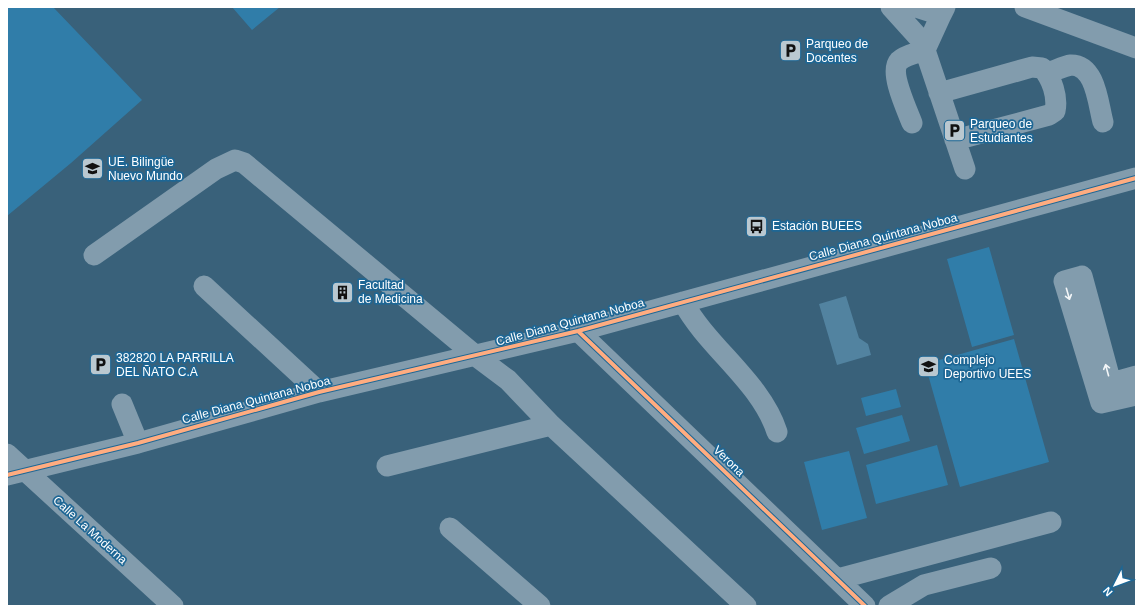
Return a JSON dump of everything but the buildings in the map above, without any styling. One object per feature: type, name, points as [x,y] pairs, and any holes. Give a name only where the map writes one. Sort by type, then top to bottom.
[{"type":"street","points":[[891,7],[919,38],[925,50],[965,169]]},
{"type":"street","points":[[912,123],[896,79],[896,69],[899,62],[925,50],[943,11],[916,7]]},
{"type":"street","points":[[1026,7],[1136,48]]},
{"type":"street","points":[[1047,73],[1070,65],[1083,68],[1090,76],[1103,122]]},
{"type":"street","points":[[939,93],[1032,67],[1042,68],[1051,80],[1056,104],[1055,111],[1049,115],[955,140]]},
{"type":"street","points":[[94,255],[216,169],[235,160],[244,163],[257,172],[476,356],[508,380],[551,425],[746,606]]},
{"type":"street","name":"Calle Diana Quintana Noboa","points":[[16,473],[138,443],[319,392],[578,331],[1136,178]]},
{"type":"street","points":[[1136,376],[1110,383],[1082,276],[1064,281],[1101,403],[1136,395]]},
{"type":"street","points":[[204,286],[319,392]]},
{"type":"street","points":[[683,302],[696,324],[759,397],[768,410],[777,432]]},
{"type":"street","name":"Verona","points":[[578,331],[865,606]]},
{"type":"street","points":[[122,404],[138,443]]},
{"type":"street","points":[[387,466],[551,425]]},
{"type":"street","name":"Calle La Moderna","points":[[7,454],[16,473],[173,606]]},
{"type":"street","points":[[838,579],[1051,522]]},
{"type":"street","points":[[450,528],[540,606]]},
{"type":"street","points":[[889,606],[924,585],[991,568]]},
{"type":"shaded area","points":[[7,7],[53,7],[142,100],[71,163],[7,216]]},
{"type":"shaded area","points":[[232,7],[280,7],[252,30]]},
{"type":"shaded area","points":[[989,247],[1014,335],[972,347],[947,259]]},
{"type":"shaded area","points":[[846,296],[859,338],[868,344],[871,355],[837,365],[819,304]]},
{"type":"shaded area","points":[[1014,339],[1049,462],[960,487],[925,364]]},
{"type":"shaded area","points":[[896,389],[901,407],[866,416],[861,398]]},
{"type":"shaded area","points":[[902,415],[910,441],[864,454],[856,428]]},
{"type":"shaded area","points":[[937,445],[948,485],[876,504],[866,465]]},
{"type":"shaded area","points":[[849,451],[867,518],[822,530],[804,462]]},
{"type":"cycle path","points":[[7,475],[138,443],[319,392],[578,331],[1136,178]]},
{"type":"cycle path","points":[[578,331],[865,606]]},
{"type":"place","name":"Parqueo de Docentes","points":[[790,51]]},
{"type":"place","name":"Parqueo de Estudiantes","points":[[955,131]]},
{"type":"place","name":"UE. Bilingüe Nuevo Mundo","points":[[93,169]]},
{"type":"place","name":"Estación BUEES","points":[[756,226]]},
{"type":"place","name":"Facultad de Medicina","points":[[343,292]]},
{"type":"place","name":"382820 LA PARRILLA DEL ÑATO C.A","points":[[100,365]]},
{"type":"place","name":"Complejo Deportivo UEES","points":[[928,367]]}]
